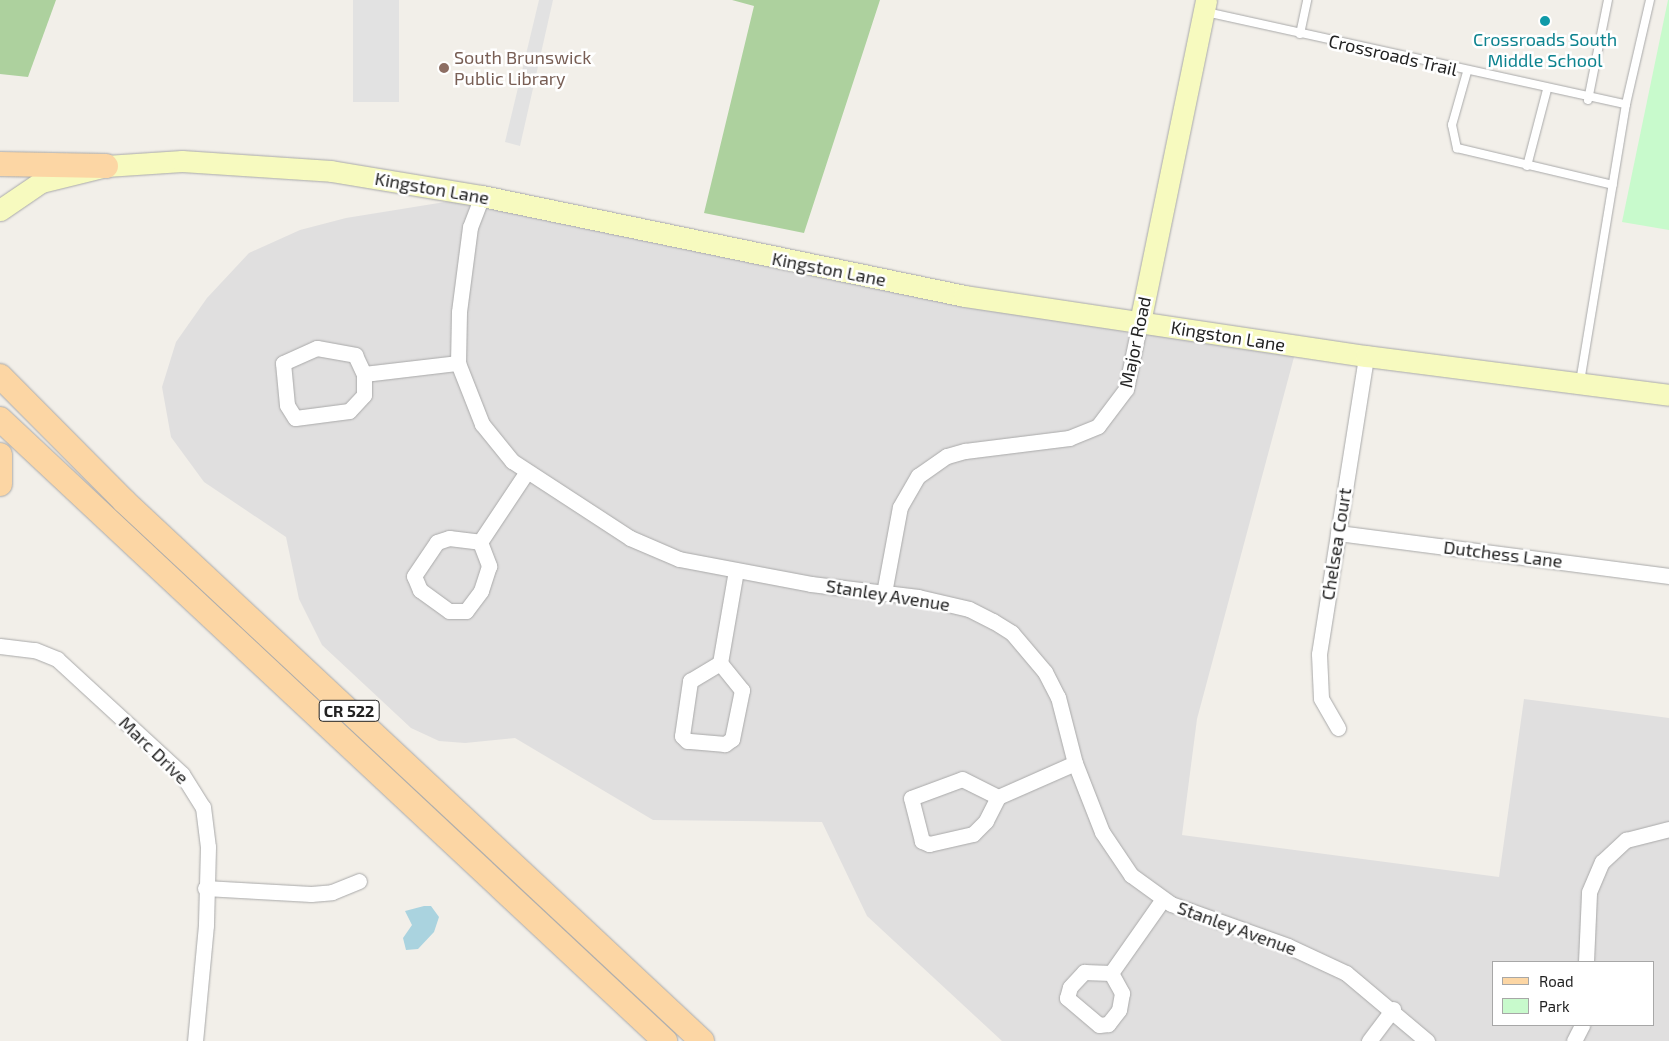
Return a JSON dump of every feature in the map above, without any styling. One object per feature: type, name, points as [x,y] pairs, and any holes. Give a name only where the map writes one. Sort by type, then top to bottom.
[{"type":"main road","points":[[0,164],[106,166]]},
{"type":"main road","name":"CR 522","points":[[0,376],[124,502],[702,1041]]},
{"type":"main road","name":"CR 522","points":[[0,419],[665,1041]]},
{"type":"main road","points":[[0,455],[0,484]]},
{"type":"street","name":"Major Road","points":[[884,593],[900,507],[918,476],[940,460],[965,451],[1069,438],[1098,426],[1126,389],[1204,6]]},
{"type":"street","name":"Kingston Lane","points":[[0,210],[41,182],[106,166],[256,164],[331,171],[482,196],[964,296],[1366,356],[1669,395]]},
{"type":"street","name":"Stanley Avenue","points":[[482,196],[470,227],[459,312],[458,363],[482,424],[526,473],[652,549],[736,570],[884,593],[969,609],[1012,633],[1045,672],[1058,697],[1076,763],[1115,853],[1138,881],[1163,899],[1315,957],[1346,973],[1393,1008],[1427,1041]]},
{"type":"street","points":[[337,349],[356,355],[364,374],[364,394],[349,411],[295,418],[287,405],[283,363],[301,353],[337,349]]},
{"type":"street","name":"Chelsea Court","points":[[1338,728],[1321,698],[1319,654],[1366,356]]},
{"type":"street","points":[[364,374],[458,363]]},
{"type":"street","points":[[480,542],[526,473]]},
{"type":"street","name":"Dutchess Lane","points":[[1338,533],[1669,576]]},
{"type":"street","points":[[449,538],[480,542],[490,566],[482,591],[466,611],[449,611],[420,590],[414,576],[438,542],[449,538]]},
{"type":"street","points":[[720,664],[690,681],[682,736],[687,741],[725,744],[732,739],[742,690],[720,664],[736,570]]},
{"type":"street","name":"Marc Drive","points":[[0,646],[35,650],[57,659],[182,774],[203,807],[207,824],[205,888],[194,1041]]},
{"type":"street","points":[[998,797],[962,779],[911,798],[910,803],[922,841],[929,844],[979,830],[998,797],[1076,763]]},
{"type":"street","points":[[1586,961],[1589,892],[1602,862],[1626,840],[1669,829]]},
{"type":"street","points":[[205,888],[311,894],[332,892],[359,881]]},
{"type":"street","points":[[1111,973],[1163,899]]},
{"type":"street","points":[[1369,1041],[1393,1008]]},
{"type":"street","points":[[1574,1041],[1582,1026]]},
{"type":"lane","points":[[1300,34],[1307,0]]},
{"type":"lane","points":[[1588,100],[1608,0]]},
{"type":"lane","points":[[1580,384],[1626,104],[1650,0]]},
{"type":"lane","name":"Crossroads Trail","points":[[1204,6],[1300,34],[1588,100],[1626,104]]},
{"type":"lane","points":[[1467,72],[1452,125],[1457,148],[1613,185]]},
{"type":"lane","points":[[1527,166],[1547,90]]},
{"type":"shaded area","points":[[353,0],[399,0],[399,102],[353,102]]},
{"type":"shaded area","points":[[539,0],[553,0],[520,146],[505,142]]},
{"type":"shaded area","points":[[482,196],[964,296],[1297,346],[1197,719],[1182,835],[1499,877],[1524,699],[1669,718],[1669,1041],[1002,1041],[867,916],[822,822],[653,820],[515,738],[465,743],[439,741],[411,728],[322,645],[299,599],[286,537],[204,482],[171,437],[162,387],[176,342],[207,298],[249,253],[300,230],[346,218]]},
{"type":"green space","points":[[0,0],[56,0],[28,77],[0,74]]},
{"type":"green space","points":[[732,0],[880,0],[804,233],[704,213],[754,6]]},
{"type":"green space","points":[[1669,0],[1669,230],[1622,222]]},
{"type":"water","points":[[431,906],[439,917],[434,932],[418,949],[406,950],[403,938],[412,925],[405,911]]},
{"type":"place","name":"Crossroads South Middle School","points":[[1545,21]]},
{"type":"place","name":"South Brunswick Public Library","points":[[444,68]]}]
